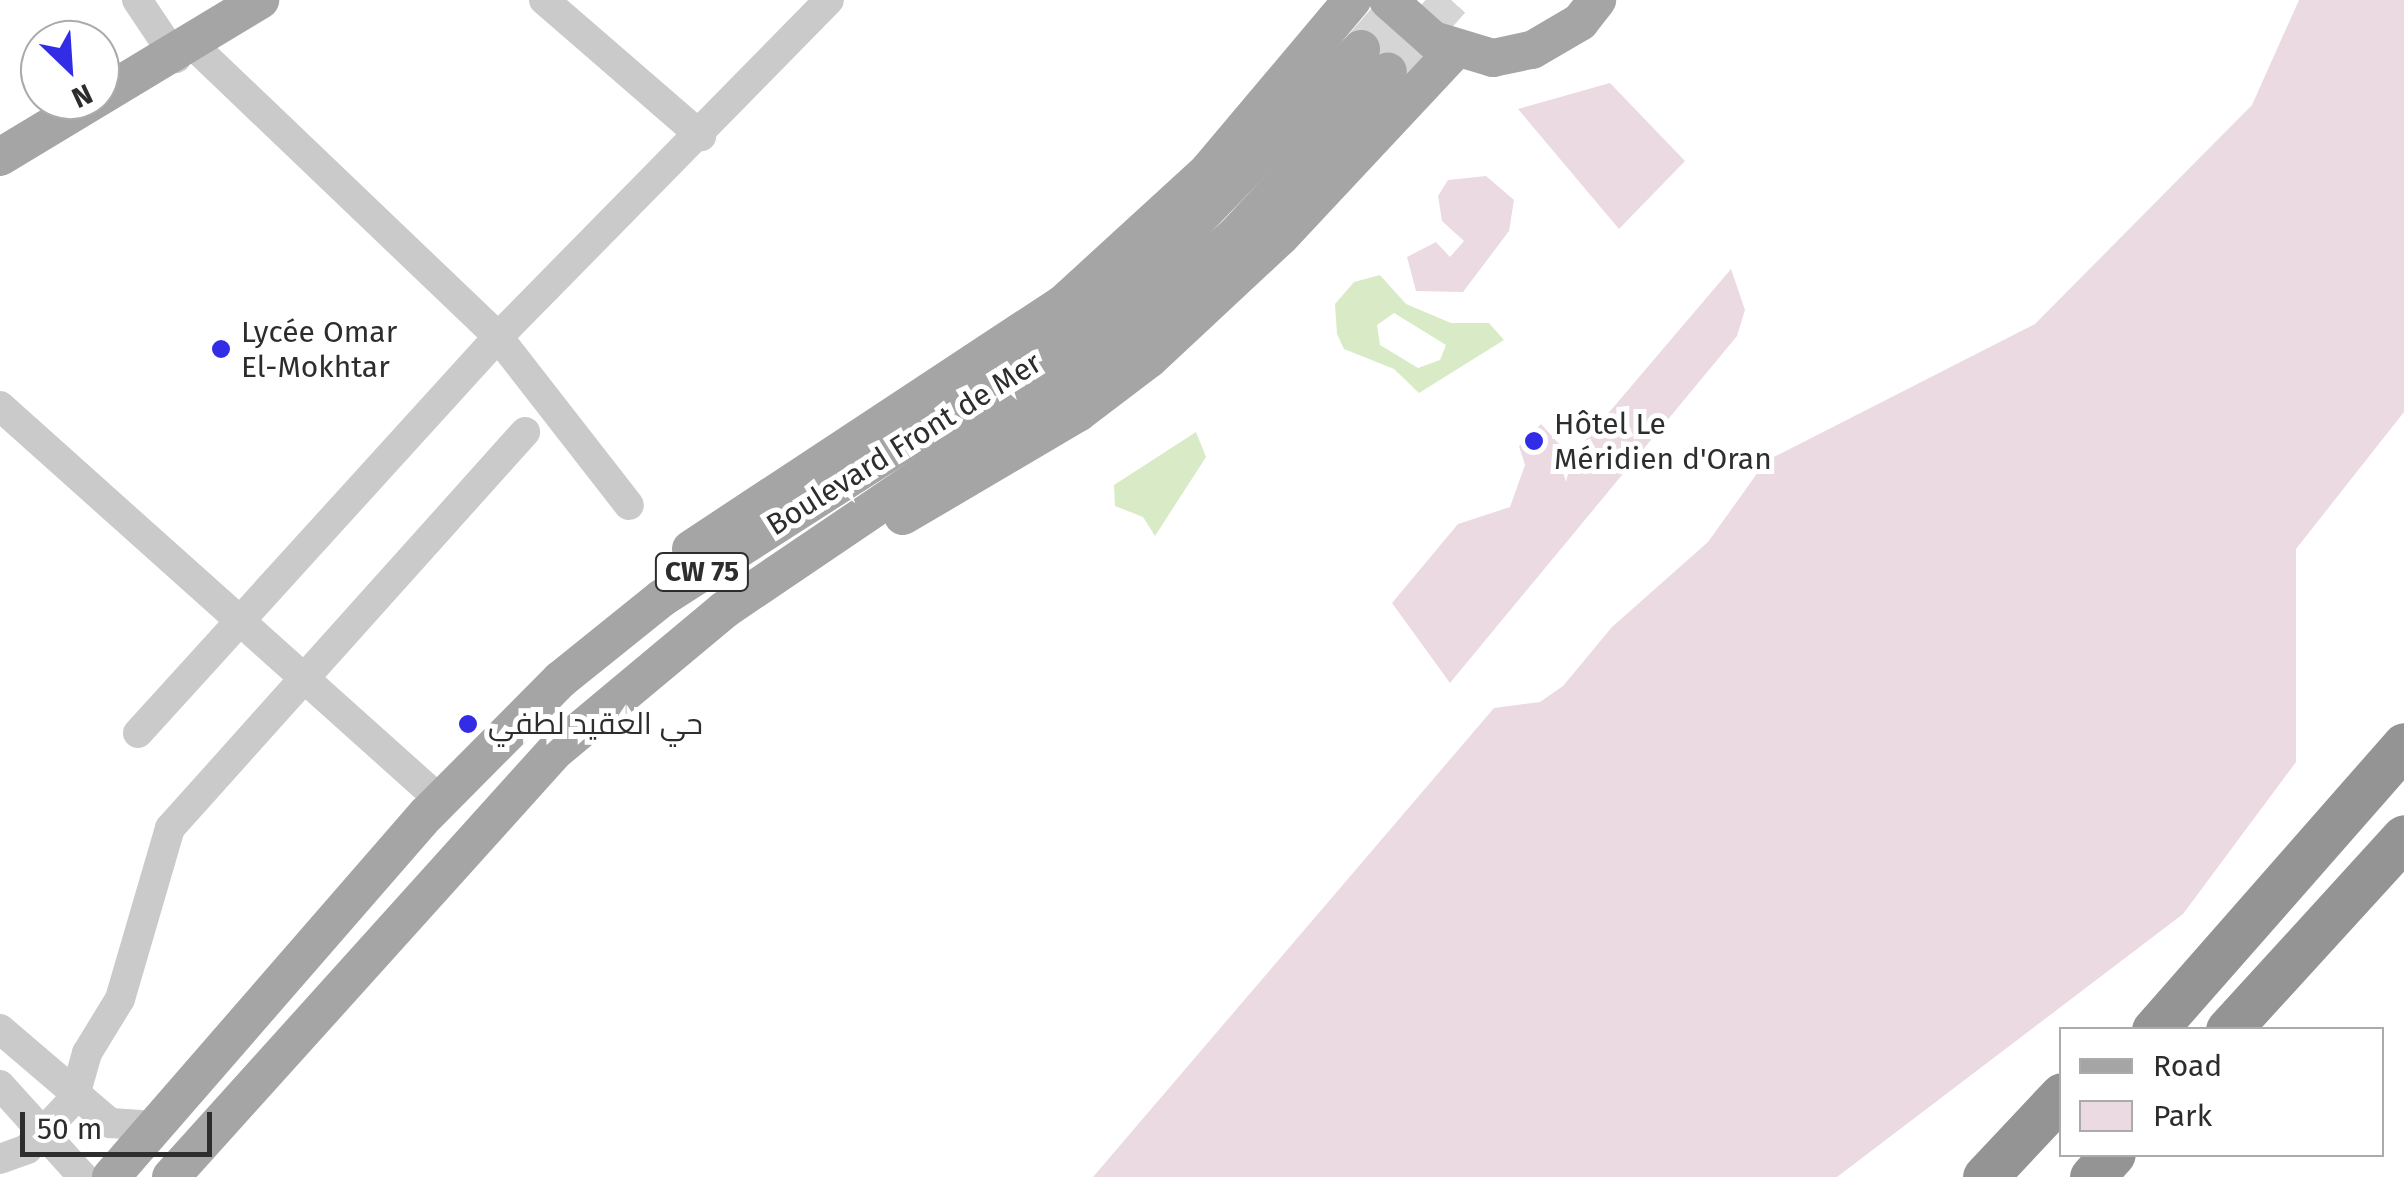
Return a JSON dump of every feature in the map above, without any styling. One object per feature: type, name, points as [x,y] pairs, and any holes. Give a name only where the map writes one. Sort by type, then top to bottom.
[{"type":"highway","points":[[2157,1027],[2404,745]]},
{"type":"highway","points":[[2231,1027],[2404,837]]},
{"type":"highway","points":[[2131,1027],[2283,887]]},
{"type":"highway","points":[[2244,1027],[2324,926]]},
{"type":"highway","points":[[1985,1177],[2059,1098]]},
{"type":"highway","points":[[2023,1177],[2059,1135]]},
{"type":"highway","points":[[2092,1177],[2110,1157]]},
{"type":"main road","points":[[0,157],[185,52],[260,0]]},
{"type":"main road","points":[[560,680],[674,562],[988,358],[1134,244],[1329,38],[1352,0]]},
{"type":"main road","points":[[1388,0],[1454,51],[1532,50],[1580,22],[1597,0]]},
{"type":"main road","points":[[724,610],[968,481],[1135,370],[1235,282],[1454,51]]},
{"type":"main road","name":"Boulevard Front de Mer","points":[[112,1177],[440,800],[560,680],[662,598],[1108,312],[1374,60],[1234,238],[1101,355],[724,610]]},
{"type":"main road","name":"CW 75","points":[[171,1177],[555,751],[724,610]]},
{"type":"street","points":[[137,0],[185,52],[498,337],[629,505]]},
{"type":"street","points":[[544,0],[701,136]]},
{"type":"street","points":[[138,733],[498,337],[701,136],[829,0]]},
{"type":"street","points":[[0,406],[306,675],[440,800]]},
{"type":"street","points":[[0,1159],[49,1130],[74,1100],[86,1054],[120,999],[170,828],[525,432]]},
{"type":"street","points":[[0,1029],[74,1100],[110,1124],[157,1126]]},
{"type":"street","points":[[0,1084],[49,1130],[83,1177]]},
{"type":"green space","points":[[2299,0],[2404,0],[2404,412],[2296,549],[2296,762],[2183,914],[1837,1177],[1093,1177],[1494,708],[1540,702],[1563,686],[1612,627],[1708,542],[1766,461],[2035,324],[2252,105]]},
{"type":"green space","points":[[1610,83],[1685,161],[1619,229],[1518,109]]},
{"type":"green space","points":[[1486,176],[1514,200],[1509,231],[1463,292],[1416,291],[1407,257],[1436,242],[1450,257],[1464,241],[1442,221],[1438,196],[1448,180]]},
{"type":"green space","points":[[1731,269],[1745,310],[1737,336],[1450,683],[1392,603],[1458,524],[1510,507],[1525,465],[1519,446],[1541,424],[1571,457]]},
{"type":"shaded area","points":[[1380,275],[1406,304],[1451,323],[1489,323],[1504,340],[1419,393],[1394,369],[1344,349],[1337,334],[1335,304],[1354,282]],"holes":[[[1394,313],[1446,345],[1440,360],[1418,368],[1380,345],[1377,325]]]},
{"type":"shaded area","points":[[1196,432],[1206,457],[1155,536],[1143,517],[1115,506],[1114,485]]},
{"type":"tunnel","points":[[1361,49],[1404,0]]},
{"type":"tunnel","points":[[1388,71],[1451,0]]},
{"type":"place","name":"Lycée Omar El-Mokhtar","points":[[221,349]]},
{"type":"place","name":"Hôtel Le Méridien d'Oran","points":[[1534,441]]},
{"type":"place","name":"حي العقيد لطفي","points":[[468,724]]}]
